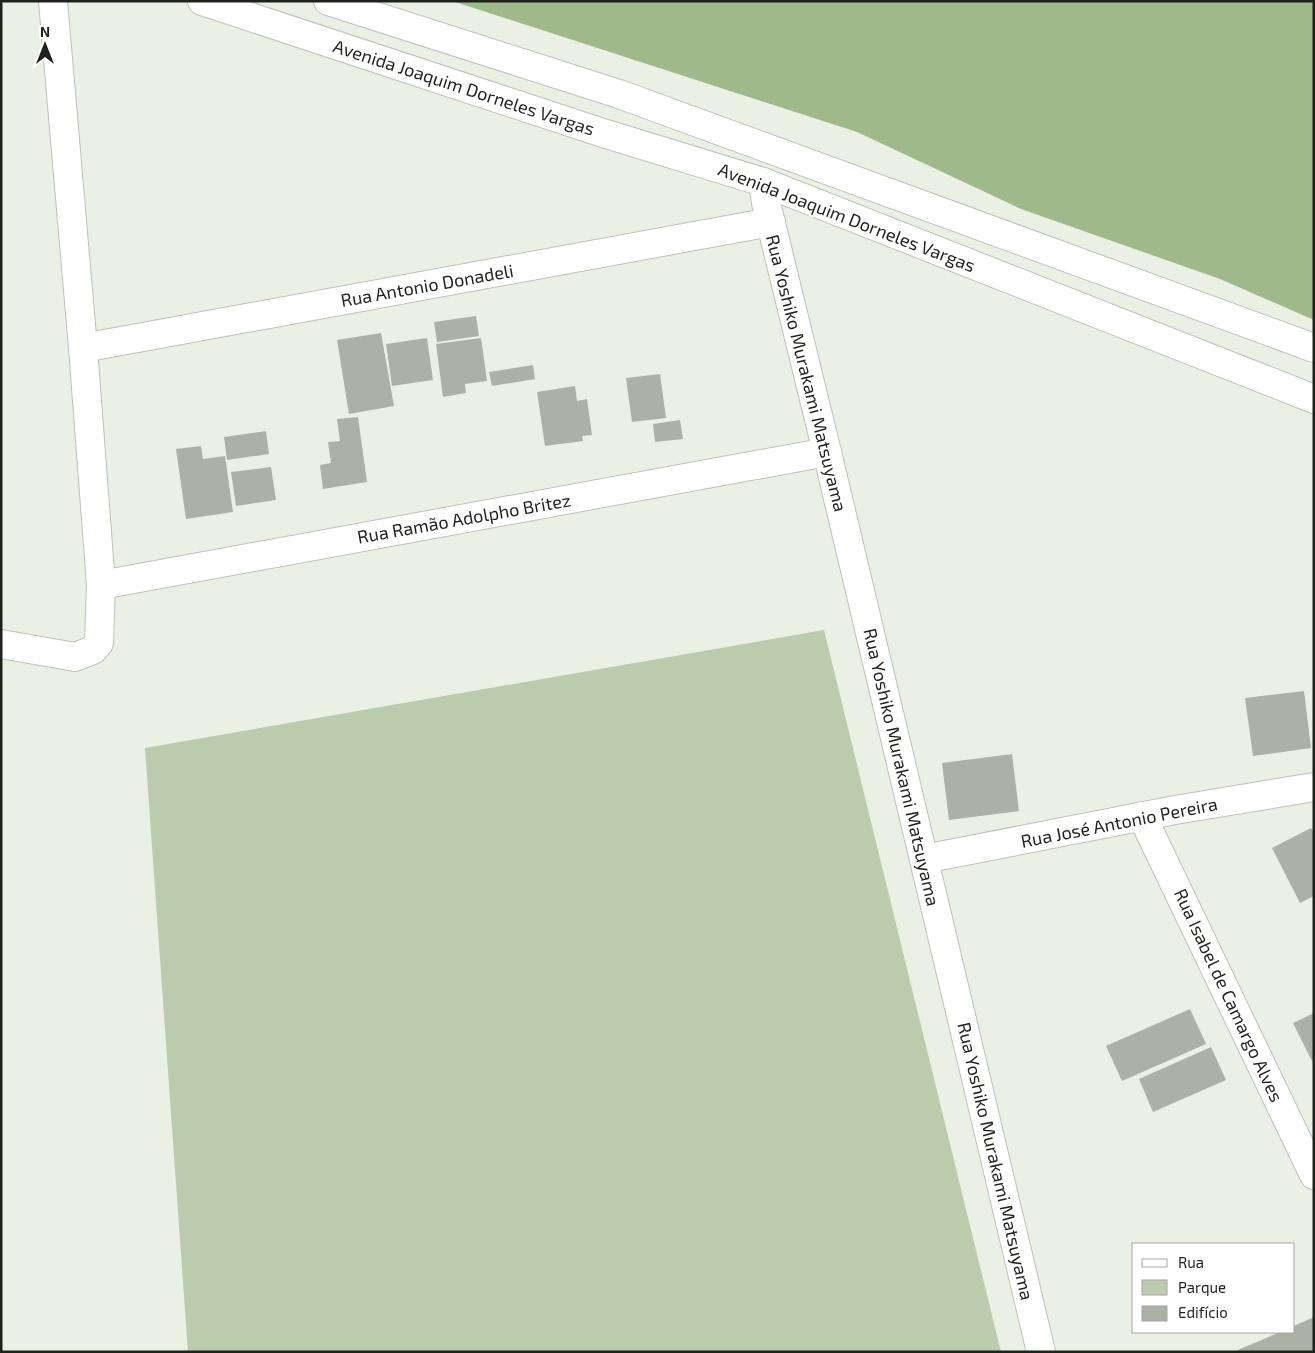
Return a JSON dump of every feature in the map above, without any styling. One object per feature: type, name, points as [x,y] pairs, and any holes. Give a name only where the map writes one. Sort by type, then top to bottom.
[{"type":"street","points":[[1,644],[76,657],[92,650],[99,643],[101,585],[53,1]]},
{"type":"street","name":"Avenida Joaquim Dorneles Vargas","points":[[202,1],[603,133],[763,182],[1314,399]]},
{"type":"street","name":"Avenida Joaquim Dorneles Vargas","points":[[328,1],[619,94],[1314,348]]},
{"type":"street","name":"Rua Yoshiko Murakami Matsuyama","points":[[763,182],[770,222],[827,452],[1041,1352]]},
{"type":"street","name":"Rua Antonio Donadeli","points":[[83,348],[770,222]]},
{"type":"street","name":"Rua Ramão Adolpho Britez","points":[[101,585],[827,452]]},
{"type":"street","name":"Rua José Antonio Pereira","points":[[924,859],[1142,816],[1314,787]]},
{"type":"street","name":"Rua Isabel de Camargo Alves","points":[[1142,816],[1314,1175]]},
{"type":"green space","points":[[452,1],[1314,1],[1314,320],[1220,279],[1021,209],[857,132]]},
{"type":"green space","points":[[824,630],[1001,1352],[188,1352],[145,748]]},
{"type":"building","points":[[476,316],[479,336],[437,342],[434,322]]},
{"type":"building","points":[[381,333],[394,406],[349,414],[337,340]]},
{"type":"building","points":[[427,338],[433,380],[392,386],[386,344]]},
{"type":"building","points":[[481,338],[487,381],[465,384],[466,393],[443,397],[436,344]]},
{"type":"building","points":[[533,365],[535,379],[492,386],[489,372]]},
{"type":"building","points":[[660,374],[666,418],[632,422],[626,378]]},
{"type":"building","points":[[575,386],[577,401],[587,399],[592,435],[582,436],[583,441],[545,446],[537,392]]},
{"type":"building","points":[[358,417],[367,482],[323,489],[320,465],[331,463],[328,442],[340,441],[337,419]]},
{"type":"building","points":[[680,420],[683,439],[655,442],[653,424]]},
{"type":"building","points":[[266,431],[269,454],[227,460],[224,437]]},
{"type":"building","points":[[201,446],[203,459],[225,456],[233,512],[186,519],[176,449]]},
{"type":"building","points":[[271,467],[276,500],[236,506],[231,472]]},
{"type":"building","points":[[1304,691],[1311,748],[1253,756],[1245,698]]},
{"type":"building","points":[[1012,754],[1019,811],[949,820],[942,763]]},
{"type":"building","points":[[1311,828],[1314,833],[1314,896],[1300,903],[1272,848]]},
{"type":"building","points":[[1190,1009],[1206,1044],[1122,1081],[1106,1046]]},
{"type":"building","points":[[1314,1013],[1314,1060],[1312,1061],[1293,1023]]},
{"type":"building","points":[[1211,1047],[1226,1080],[1153,1112],[1139,1079]]},
{"type":"building","points":[[1314,1317],[1314,1352],[1239,1352],[1238,1350],[1278,1333],[1295,1333],[1295,1326]]}]
